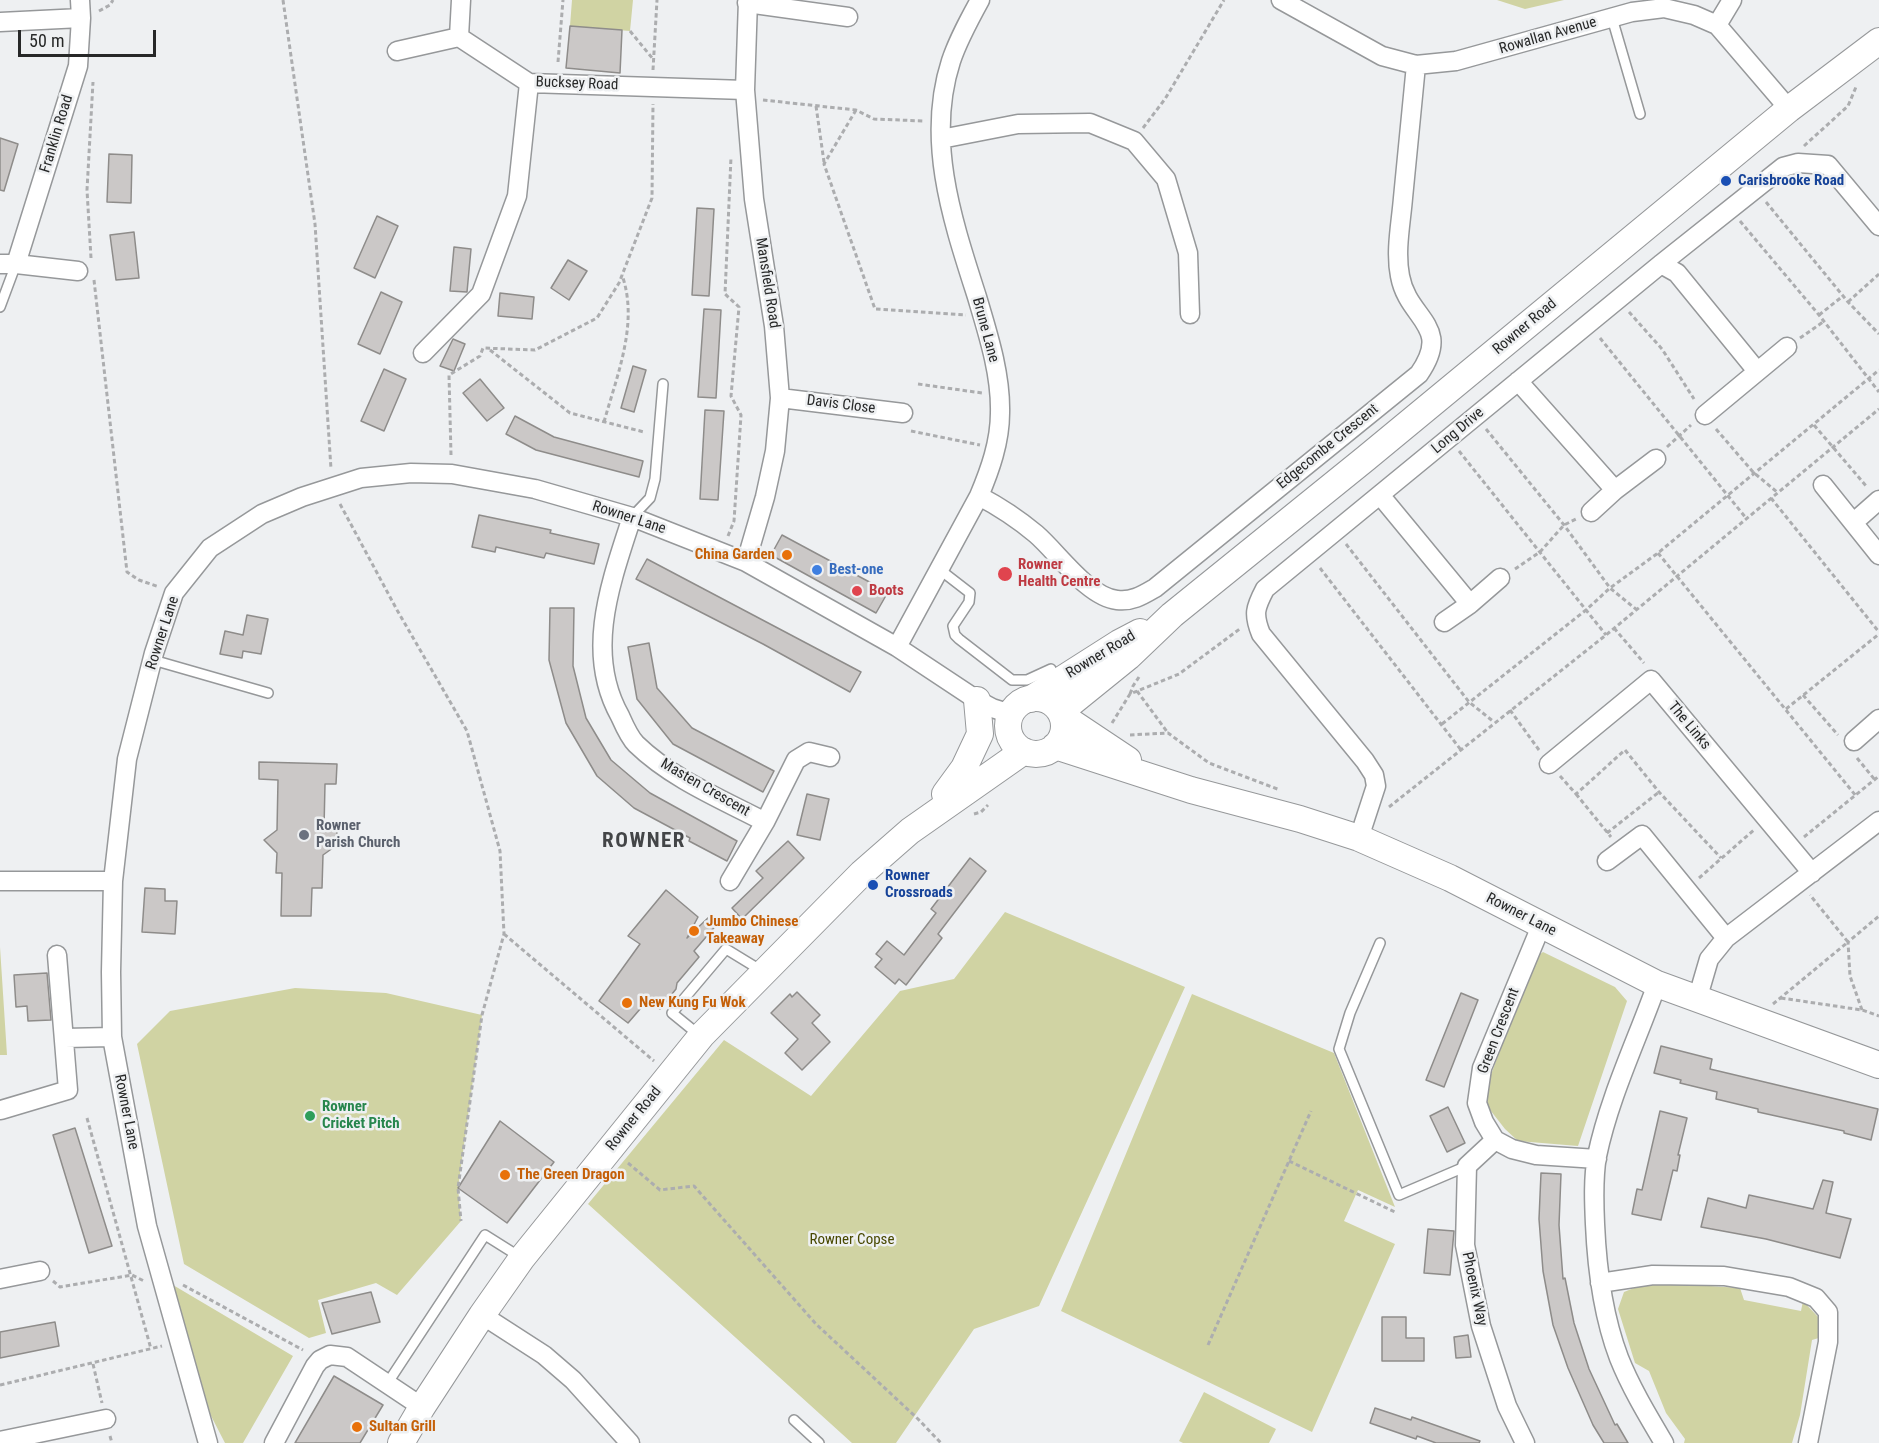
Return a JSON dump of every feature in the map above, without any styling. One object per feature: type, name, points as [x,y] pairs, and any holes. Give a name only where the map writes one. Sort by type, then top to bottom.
[{"type":"main road","name":"Rowner Road","points":[[1061,714],[1128,657],[1172,615],[1789,109],[1879,41]]},
{"type":"main road","name":"Rowner Road","points":[[1031,699],[1119,643],[1172,615]]},
{"type":"main road","points":[[1100,730],[1091,714],[1100,694],[1128,657]]},
{"type":"main road","points":[[1031,699],[1047,700],[1061,714],[1063,732],[1055,746],[1040,753],[1015,734],[1016,707],[1031,699]]},
{"type":"main road","points":[[945,794],[964,768],[980,735],[976,700]]},
{"type":"main road","name":"Rowner Lane","points":[[1061,714],[1100,730],[1101,742],[1159,779]]},
{"type":"main road","name":"Rowner Road","points":[[910,831],[945,794],[1015,734]]},
{"type":"main road","name":"Rowner Road","points":[[401,1443],[482,1315],[522,1258],[701,1037],[862,873],[1015,734]]},
{"type":"main road","name":"Rowner Lane","points":[[1055,746],[1191,790],[1300,819],[1359,838],[1450,878],[1657,984],[1879,1065]]},
{"type":"street","points":[[397,51],[459,38],[461,0]]},
{"type":"street","name":"Brune Lane","points":[[897,646],[979,496],[996,448],[1000,413],[999,383],[983,317],[947,196],[941,130],[943,97],[950,63],[962,33],[980,0]]},
{"type":"street","name":"Rowallan Avenue","points":[[1281,0],[1382,56],[1416,65],[1456,61],[1632,12],[1664,8],[1694,15],[1717,26],[1789,109]]},
{"type":"street","points":[[1717,26],[1732,0]]},
{"type":"street","points":[[748,2],[848,17]]},
{"type":"street","name":"Mansfield Road","points":[[746,562],[765,497],[772,463],[780,398],[774,326],[754,199],[746,94],[748,2]]},
{"type":"street","points":[[0,21],[86,8]]},
{"type":"street","name":"Franklin Road","points":[[8,264],[78,66],[86,8]]},
{"type":"street","name":"Bucksey Road","points":[[459,38],[529,83],[652,87],[746,94]]},
{"type":"street","name":"Edgecombe Crescent","points":[[979,496],[1009,512],[1037,535],[1096,593],[1116,600],[1137,598],[1155,588],[1419,374],[1428,360],[1432,342],[1430,328],[1406,298],[1399,263],[1399,240],[1416,65]]},
{"type":"street","points":[[423,352],[481,294],[517,196],[529,83]]},
{"type":"street","points":[[941,130],[1018,124],[1090,123],[1134,141],[1166,179],[1188,254],[1190,314]]},
{"type":"street","name":"Long Drive","points":[[1359,838],[1376,786],[1374,775],[1261,634],[1255,618],[1257,603],[1265,589],[1661,264],[1783,167],[1798,163],[1828,165],[1879,226]]},
{"type":"street","points":[[8,264],[88,270]]},
{"type":"street","points":[[1661,264],[1677,273],[1757,371]]},
{"type":"street","points":[[1705,416],[1787,347]]},
{"type":"street","points":[[1518,381],[1615,490]]},
{"type":"street","name":"Davis Close","points":[[780,398],[903,413]]},
{"type":"street","points":[[1591,512],[1615,490],[1656,459]]},
{"type":"street","name":"Rowner Lane","points":[[208,1443],[147,1226],[112,1037],[111,972],[113,882],[127,759],[153,660],[174,593],[210,548],[262,514],[361,478],[411,473],[452,474],[535,489],[632,517],[746,562],[897,646],[976,700],[992,708],[1015,734]]},
{"type":"street","points":[[1823,485],[1879,555]]},
{"type":"street","points":[[1380,495],[1470,604]]},
{"type":"street","points":[[1854,522],[1879,500]]},
{"type":"street","name":"Masten Crescent","points":[[632,517],[609,597],[602,632],[602,668],[611,700],[634,742],[671,772],[765,822]]},
{"type":"street","points":[[1444,622],[1470,604],[1500,578]]},
{"type":"street","points":[[1550,764],[1651,680]]},
{"type":"street","name":"The Links","points":[[1651,680],[1791,848],[1806,878]]},
{"type":"street","points":[[1849,744],[1879,719]]},
{"type":"street","name":"Masten Crescent","points":[[730,881],[765,822],[796,760],[809,752],[830,757]]},
{"type":"street","points":[[1697,1000],[1709,959],[1726,938],[1879,821]]},
{"type":"street","points":[[1614,856],[1642,835],[1726,938]]},
{"type":"street","points":[[0,881],[113,882]]},
{"type":"street","name":"Green Crescent","points":[[1495,1140],[1484,1122],[1477,1103],[1482,1068],[1541,926]]},
{"type":"street","points":[[1,1110],[68,1090],[57,955]]},
{"type":"street","points":[[1657,984],[1605,1124],[1597,1159],[1594,1196],[1600,1283],[1608,1324],[1620,1360],[1640,1402],[1664,1443]]},
{"type":"street","points":[[65,1038],[112,1037]]},
{"type":"street","points":[[1467,1166],[1495,1140],[1512,1149],[1536,1155],[1597,1159]]},
{"type":"street","name":"Phoenix Way","points":[[1467,1166],[1465,1245],[1481,1326],[1507,1406],[1525,1443]]},
{"type":"street","points":[[0,1279],[40,1271]]},
{"type":"street","points":[[1600,1283],[1653,1275],[1724,1276],[1789,1287],[1816,1298],[1828,1312],[1828,1342],[1808,1443]]},
{"type":"street","points":[[482,1315],[544,1355],[573,1380],[630,1443]]},
{"type":"street","points":[[274,1443],[315,1366],[330,1354],[347,1358],[422,1407]]},
{"type":"street","points":[[0,1441],[106,1419]]},
{"type":"lane","points":[[1612,18],[1640,114]]},
{"type":"lane","points":[[0,307],[8,264]]},
{"type":"lane","points":[[632,517],[650,498],[656,479],[663,384]]},
{"type":"lane","points":[[939,569],[970,593],[969,602],[953,626],[959,639],[1012,680],[1027,680],[1051,669]]},
{"type":"lane","points":[[153,660],[268,693]]},
{"type":"lane","points":[[1380,944],[1350,1013],[1339,1050],[1399,1195],[1467,1166]]},
{"type":"lane","points":[[701,1037],[672,1013],[726,950],[764,972]]},
{"type":"lane","points":[[387,1384],[485,1235],[522,1258]]},
{"type":"lane","points":[[794,1420],[819,1443]]},
{"type":"path","points":[[86,8],[97,12],[110,5],[113,0]]},
{"type":"path","points":[[283,0],[315,224],[332,487],[397,610],[466,731],[500,851],[504,934],[482,1015],[458,1188],[460,1221]]},
{"type":"path","points":[[558,62],[563,0]]},
{"type":"path","points":[[452,474],[449,375],[480,357],[483,348],[535,350],[597,318],[622,275],[652,198],[655,114],[652,87],[657,0]]},
{"type":"path","points":[[1134,141],[1165,99],[1224,0]]},
{"type":"path","points":[[630,31],[653,59]]},
{"type":"path","points":[[94,75],[87,190],[88,270],[127,572],[140,580],[174,593]]},
{"type":"path","points":[[1798,163],[1804,146],[1848,106],[1858,83]]},
{"type":"path","points":[[746,94],[856,110],[874,119],[941,130]]},
{"type":"path","points":[[816,105],[824,164],[875,309],[983,317]]},
{"type":"path","points":[[824,164],[856,110]]},
{"type":"path","points":[[722,552],[734,521],[741,415],[731,396],[739,307],[725,294],[731,152]]},
{"type":"path","points":[[1766,180],[1765,201],[1848,302],[1879,333]]},
{"type":"path","points":[[1749,215],[1740,221],[1819,315],[1879,393]]},
{"type":"path","points":[[1848,302],[1879,274]]},
{"type":"path","points":[[604,422],[629,328],[628,291],[622,275]]},
{"type":"path","points":[[1819,315],[1844,296]]},
{"type":"path","points":[[1621,317],[1637,306]]},
{"type":"path","points":[[1787,347],[1823,322]]},
{"type":"path","points":[[1595,332],[1746,518]]},
{"type":"path","points":[[488,348],[570,413],[644,432]]},
{"type":"path","points":[[1442,724],[1586,610],[1610,588],[1658,553],[1879,370]]},
{"type":"path","points":[[918,384],[999,396]]},
{"type":"path","points":[[1372,800],[1390,808],[1494,722],[1606,635],[1879,409]]},
{"type":"path","points":[[1656,459],[1677,435],[1705,416]]},
{"type":"path","points":[[1814,425],[1879,500]]},
{"type":"path","points":[[1485,428],[1564,525],[1610,588],[1636,610]]},
{"type":"path","points":[[911,431],[996,448]]},
{"type":"path","points":[[1450,456],[1458,449],[1606,635]]},
{"type":"path","points":[[1770,498],[1879,633],[1786,709]]},
{"type":"path","points":[[1500,578],[1540,552],[1564,525],[1591,512]]},
{"type":"path","points":[[1345,542],[1469,702],[1494,722]]},
{"type":"path","points":[[1658,553],[1856,796]]},
{"type":"path","points":[[1318,566],[1461,750]]},
{"type":"path","points":[[1100,730],[1130,694],[1179,674],[1245,625]]},
{"type":"path","points":[[1614,628],[1653,674],[1651,680]]},
{"type":"path","points":[[1137,691],[1168,733],[1209,763],[1281,790]]},
{"type":"path","points":[[1803,695],[1849,744],[1875,780]]},
{"type":"path","points":[[1510,710],[1550,764],[1607,833],[1614,856]]},
{"type":"path","points":[[1126,735],[1168,733]]},
{"type":"path","points":[[1575,794],[1625,750],[1659,792],[1721,858]]},
{"type":"path","points":[[1791,848],[1879,776]]},
{"type":"path","points":[[1607,833],[1659,792]]},
{"type":"path","points":[[971,816],[981,812],[988,805]]},
{"type":"path","points":[[1687,890],[1767,819]]},
{"type":"path","points":[[1806,878],[1848,942],[1850,976],[1862,1010]]},
{"type":"path","points":[[1753,1020],[1879,916]]},
{"type":"path","points":[[504,934],[670,1074]]},
{"type":"path","points":[[1781,998],[1862,1010],[1879,1016]]},
{"type":"path","points":[[1208,1345],[1311,1111]]},
{"type":"path","points":[[87,1118],[151,1349]]},
{"type":"path","points":[[610,1148],[660,1190],[694,1186],[816,1324],[941,1443]]},
{"type":"path","points":[[1289,1161],[1397,1213]]},
{"type":"path","points":[[40,1271],[60,1287],[132,1275]]},
{"type":"path","points":[[143,1281],[161,1274],[321,1360]]},
{"type":"path","points":[[0,1385],[179,1342]]},
{"type":"green space","points":[[572,0],[633,0],[630,31],[570,26]]},
{"type":"green space","points":[[1497,0],[1564,0],[1525,9]]},
{"type":"green space","name":"Rowner Copse","points":[[1005,912],[1185,987],[1039,1306],[974,1329],[896,1443],[852,1443],[588,1204],[724,1040],[811,1096],[900,991],[954,979]]},
{"type":"green space","points":[[0,947],[7,1055],[0,1055]]},
{"type":"green space","points":[[1543,952],[1615,987],[1627,1001],[1578,1146],[1518,1141],[1487,1106],[1487,1085],[1524,987],[1530,961]]},
{"type":"green space","name":"Rowner Cricket Pitch","points":[[295,988],[386,993],[482,1015],[458,1188],[461,1221],[397,1295],[376,1283],[318,1300],[326,1333],[309,1338],[184,1264],[137,1044],[170,1011]]},
{"type":"green space","points":[[1192,994],[1334,1053],[1395,1207],[1358,1190],[1344,1221],[1395,1244],[1312,1432],[1061,1311]]},
{"type":"green space","points":[[1649,1282],[1740,1288],[1744,1300],[1801,1311],[1803,1301],[1820,1319],[1822,1337],[1812,1340],[1800,1415],[1792,1443],[1684,1443],[1685,1439],[1666,1413],[1649,1371],[1635,1363],[1618,1309],[1624,1292]]},
{"type":"green space","points":[[173,1285],[293,1356],[243,1443],[225,1443],[208,1410]]},
{"type":"green space","points":[[1204,1392],[1276,1429],[1269,1443],[1183,1443],[1179,1441]]},
{"type":"building","points":[[570,26],[622,30],[620,73],[566,68]]},
{"type":"building","points":[[0,138],[18,144],[4,191],[0,190]]},
{"type":"building","points":[[109,154],[132,155],[131,203],[107,202]]},
{"type":"building","points":[[697,208],[714,209],[709,296],[692,295]]},
{"type":"building","points":[[377,216],[398,226],[375,278],[354,268]]},
{"type":"building","points":[[134,232],[139,278],[116,280],[110,235]]},
{"type":"building","points":[[454,247],[471,249],[467,292],[450,291]]},
{"type":"building","points":[[568,260],[587,271],[569,300],[551,288]]},
{"type":"building","points":[[381,292],[402,302],[380,354],[358,344]]},
{"type":"building","points":[[500,293],[534,297],[532,319],[498,316]]},
{"type":"building","points":[[704,309],[721,310],[716,398],[698,397]]},
{"type":"building","points":[[453,339],[465,344],[454,371],[440,366]]},
{"type":"building","points":[[633,366],[646,370],[634,412],[621,408]]},
{"type":"building","points":[[384,369],[406,379],[384,431],[361,421]]},
{"type":"building","points":[[480,379],[504,408],[487,421],[463,393]]},
{"type":"building","points":[[705,410],[724,411],[718,500],[700,499]]},
{"type":"building","points":[[515,416],[554,437],[643,461],[639,477],[536,450],[506,434]]},
{"type":"building","points":[[479,515],[551,530],[550,533],[599,544],[594,564],[546,553],[544,558],[496,547],[495,552],[472,547]]},
{"type":"building","points":[[782,535],[888,592],[876,613],[771,555]]},
{"type":"building","points":[[647,559],[861,672],[850,692],[763,644],[636,579]]},
{"type":"building","points":[[550,608],[574,608],[573,666],[586,718],[611,760],[650,793],[737,841],[727,861],[634,808],[597,776],[566,723],[549,660]]},
{"type":"building","points":[[247,615],[268,619],[261,654],[243,651],[242,658],[220,654],[225,631],[243,635]]},
{"type":"building","points":[[649,643],[657,688],[692,728],[774,771],[763,792],[673,744],[637,699],[628,647]]},
{"type":"building","name":"Rowner Parish Church","points":[[259,762],[337,764],[336,784],[325,784],[324,828],[337,829],[337,845],[323,855],[322,888],[312,888],[311,916],[281,916],[282,873],[276,873],[277,853],[264,840],[277,830],[278,780],[259,779]]},
{"type":"building","points":[[807,794],[829,799],[820,840],[797,835]]},
{"type":"building","points":[[788,841],[804,858],[742,919],[732,908],[763,878],[756,871]]},
{"type":"building","points":[[970,858],[986,871],[938,934],[942,938],[906,985],[899,979],[895,984],[875,967],[882,959],[876,954],[887,941],[904,955],[936,913],[931,909]]},
{"type":"building","points":[[145,888],[165,889],[165,901],[177,901],[175,934],[142,932]]},
{"type":"building","points":[[666,890],[698,917],[687,938],[711,915],[719,922],[694,951],[699,957],[677,983],[676,989],[660,1009],[647,1001],[628,1023],[599,1001],[640,944],[628,936]]},
{"type":"building","points":[[47,973],[51,1020],[28,1021],[27,1006],[16,1007],[14,975]]},
{"type":"building","points":[[797,992],[820,1015],[812,1023],[830,1042],[802,1070],[785,1053],[798,1039],[771,1013],[790,994],[792,997]]},
{"type":"building","points":[[1461,993],[1478,1000],[1444,1087],[1426,1080]]},
{"type":"building","points":[[1661,1046],[1712,1059],[1710,1069],[1878,1109],[1871,1140],[1844,1133],[1844,1131],[1758,1112],[1758,1109],[1716,1099],[1717,1092],[1680,1083],[1681,1080],[1654,1073]]},
{"type":"building","points":[[1448,1107],[1465,1143],[1447,1152],[1430,1116]]},
{"type":"building","points":[[1660,1111],[1687,1118],[1678,1155],[1680,1155],[1677,1171],[1673,1170],[1661,1220],[1632,1214],[1637,1189],[1642,1190]]},
{"type":"building","name":"The Green Dragon","points":[[500,1121],[554,1162],[507,1223],[458,1188]]},
{"type":"building","points":[[75,1128],[112,1246],[89,1253],[53,1135]]},
{"type":"building","points":[[1541,1173],[1561,1174],[1559,1225],[1563,1279],[1565,1278],[1574,1323],[1589,1369],[1615,1425],[1617,1424],[1628,1443],[1604,1443],[1593,1425],[1568,1368],[1553,1325],[1543,1271],[1539,1219]]},
{"type":"building","points":[[1823,1180],[1833,1182],[1826,1213],[1851,1219],[1840,1258],[1766,1239],[1701,1227],[1708,1198],[1746,1208],[1749,1195],[1813,1209]]},
{"type":"building","points":[[1428,1229],[1454,1231],[1450,1275],[1424,1273]]},
{"type":"building","points":[[371,1292],[380,1322],[332,1334],[322,1303]]},
{"type":"building","points":[[1382,1317],[1406,1317],[1406,1338],[1424,1338],[1424,1361],[1382,1361]]},
{"type":"building","points":[[55,1322],[59,1346],[0,1358],[0,1332]]},
{"type":"building","points":[[1468,1335],[1471,1357],[1456,1358],[1454,1337]]},
{"type":"building","points":[[334,1376],[383,1405],[360,1443],[295,1443]]},
{"type":"building","points":[[1375,1408],[1411,1420],[1412,1417],[1480,1441],[1479,1443],[1436,1443],[1417,1436],[1416,1439],[1370,1423]]},
{"type":"place","name":"Carisbrooke Road","points":[[1726,181]]},
{"type":"place","name":"China Garden","points":[[787,555]]},
{"type":"place","name":"Best-one","points":[[817,570]]},
{"type":"place","name":"Rowner Health Centre","points":[[1005,574]]},
{"type":"place","name":"Boots","points":[[857,591]]},
{"type":"place","name":"Rowner Parish Church","points":[[304,835]]},
{"type":"place","name":"Rowner Crossroads","points":[[873,885]]},
{"type":"place","name":"Jumbo Chinese Takeaway","points":[[694,931]]},
{"type":"place","name":"New Kung Fu Wok","points":[[627,1003]]},
{"type":"place","name":"Rowner Cricket Pitch","points":[[310,1116]]},
{"type":"place","name":"The Green Dragon","points":[[505,1175]]},
{"type":"place","name":"Sultan Grill","points":[[357,1427]]},
{"type":"district","name":"ROWNER","points":[[644,842]]}]
